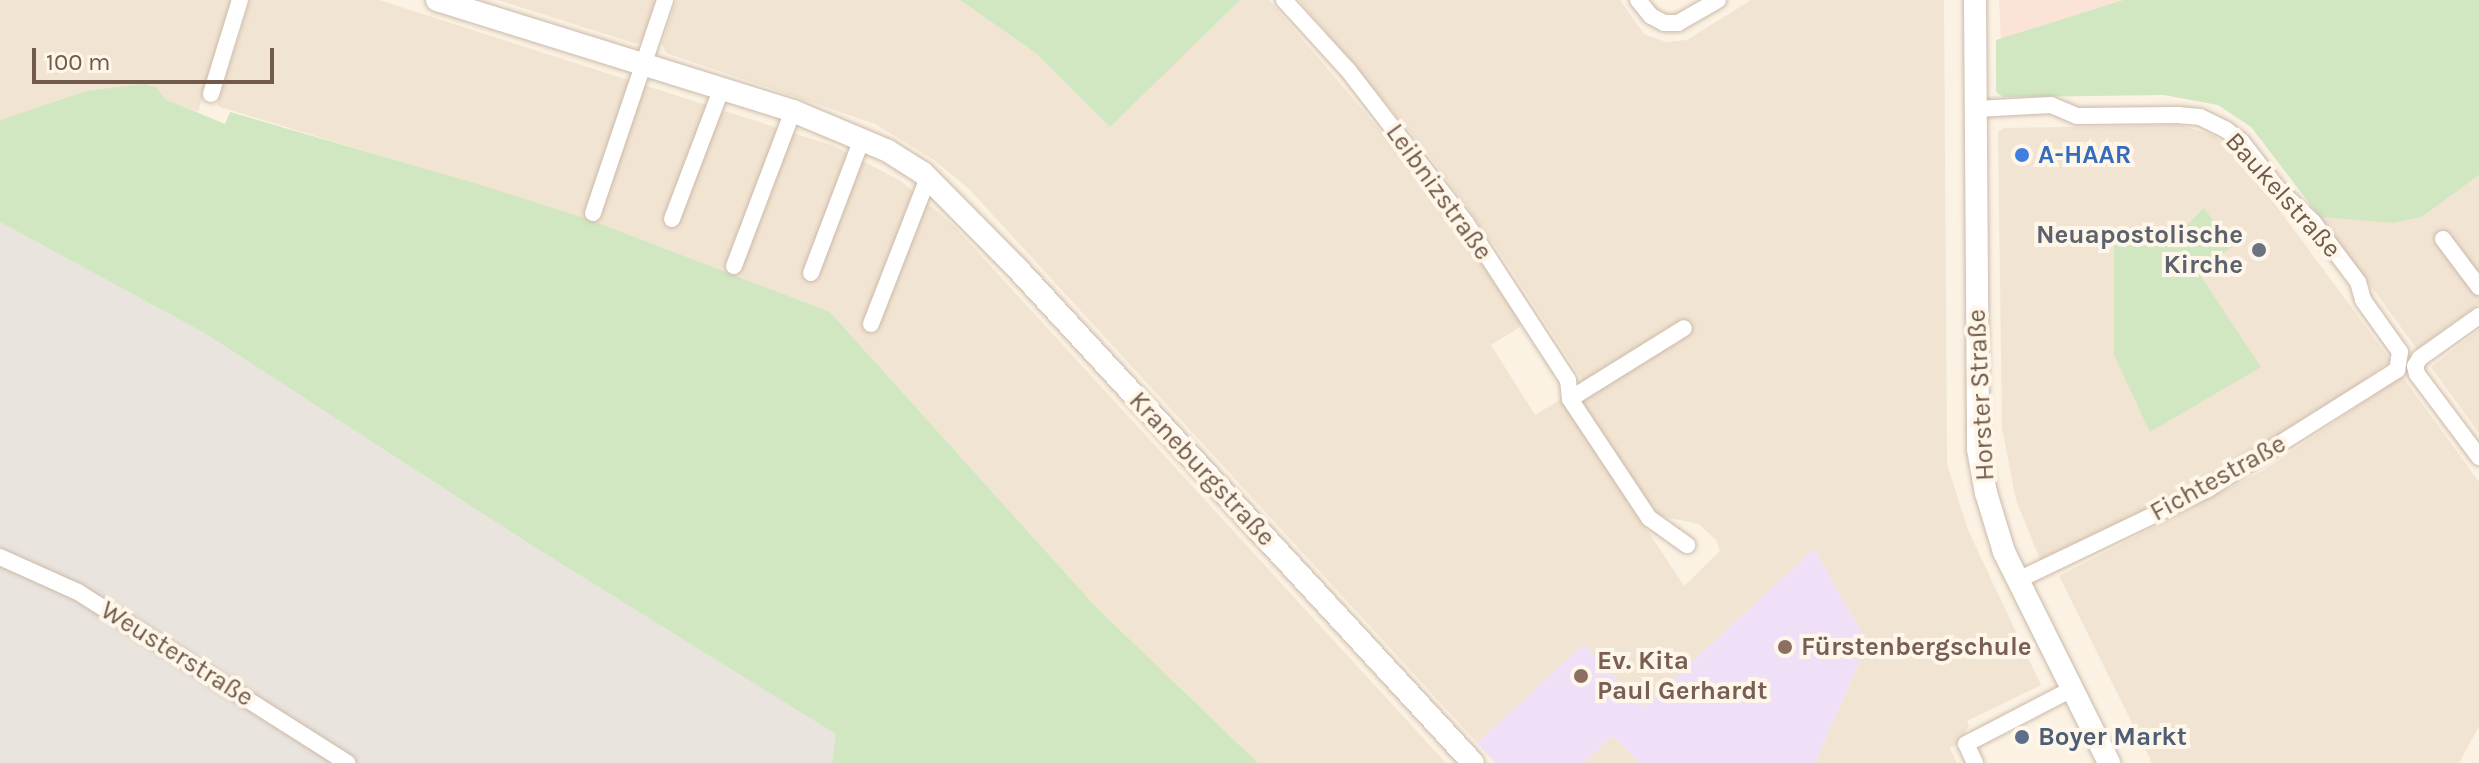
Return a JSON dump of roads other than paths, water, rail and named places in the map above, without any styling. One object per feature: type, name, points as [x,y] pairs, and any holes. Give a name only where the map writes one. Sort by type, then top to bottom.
[{"type":"street","points":[[211,94],[240,0]]},
{"type":"street","name":"Kraneburgstraße","points":[[437,0],[793,111],[888,151],[928,178],[1016,267],[1473,763]]},
{"type":"street","points":[[593,213],[665,0]]},
{"type":"street","name":"Leibnizstraße","points":[[1284,0],[1348,70],[1466,223],[1568,380],[1570,399],[1649,518],[1687,545]]},
{"type":"street","points":[[1638,0],[1651,16],[1664,23],[1678,23],[1718,0]]},
{"type":"street","name":"Horster Straße","points":[[1975,0],[1978,449],[1995,524],[2016,581],[2109,763]]},
{"type":"street","points":[[672,219],[721,90]]},
{"type":"street","name":"Baukelstraße","points":[[1976,109],[2051,105],[2077,116],[2178,115],[2200,117],[2225,129],[2241,141],[2278,189],[2313,222],[2358,282],[2363,300],[2400,352]]},
{"type":"street","points":[[734,266],[793,111]]},
{"type":"street","points":[[811,273],[862,139]]},
{"type":"street","points":[[871,324],[928,178]]},
{"type":"street","points":[[2443,239],[2479,287]]},
{"type":"street","points":[[2479,316],[2420,358],[2415,370],[2479,457]]},
{"type":"street","points":[[1570,399],[1684,328]]},
{"type":"street","name":"Fichtestraße","points":[[2016,581],[2208,489],[2397,370],[2400,352]]},
{"type":"street","name":"Weusterstraße","points":[[0,557],[78,592],[347,763]]},
{"type":"street","points":[[1975,763],[1966,744],[2070,690]]},
{"type":"place","name":"A-HAAR","points":[[2022,155]]},
{"type":"place","name":"Neuapostolische Kirche","points":[[2259,250]]},
{"type":"place","name":"Fürstenbergschule","points":[[1785,647]]},
{"type":"place","name":"Ev. Kita Paul Gerhardt","points":[[1581,676]]},
{"type":"place","name":"Boyer Markt","points":[[2022,737]]}]
